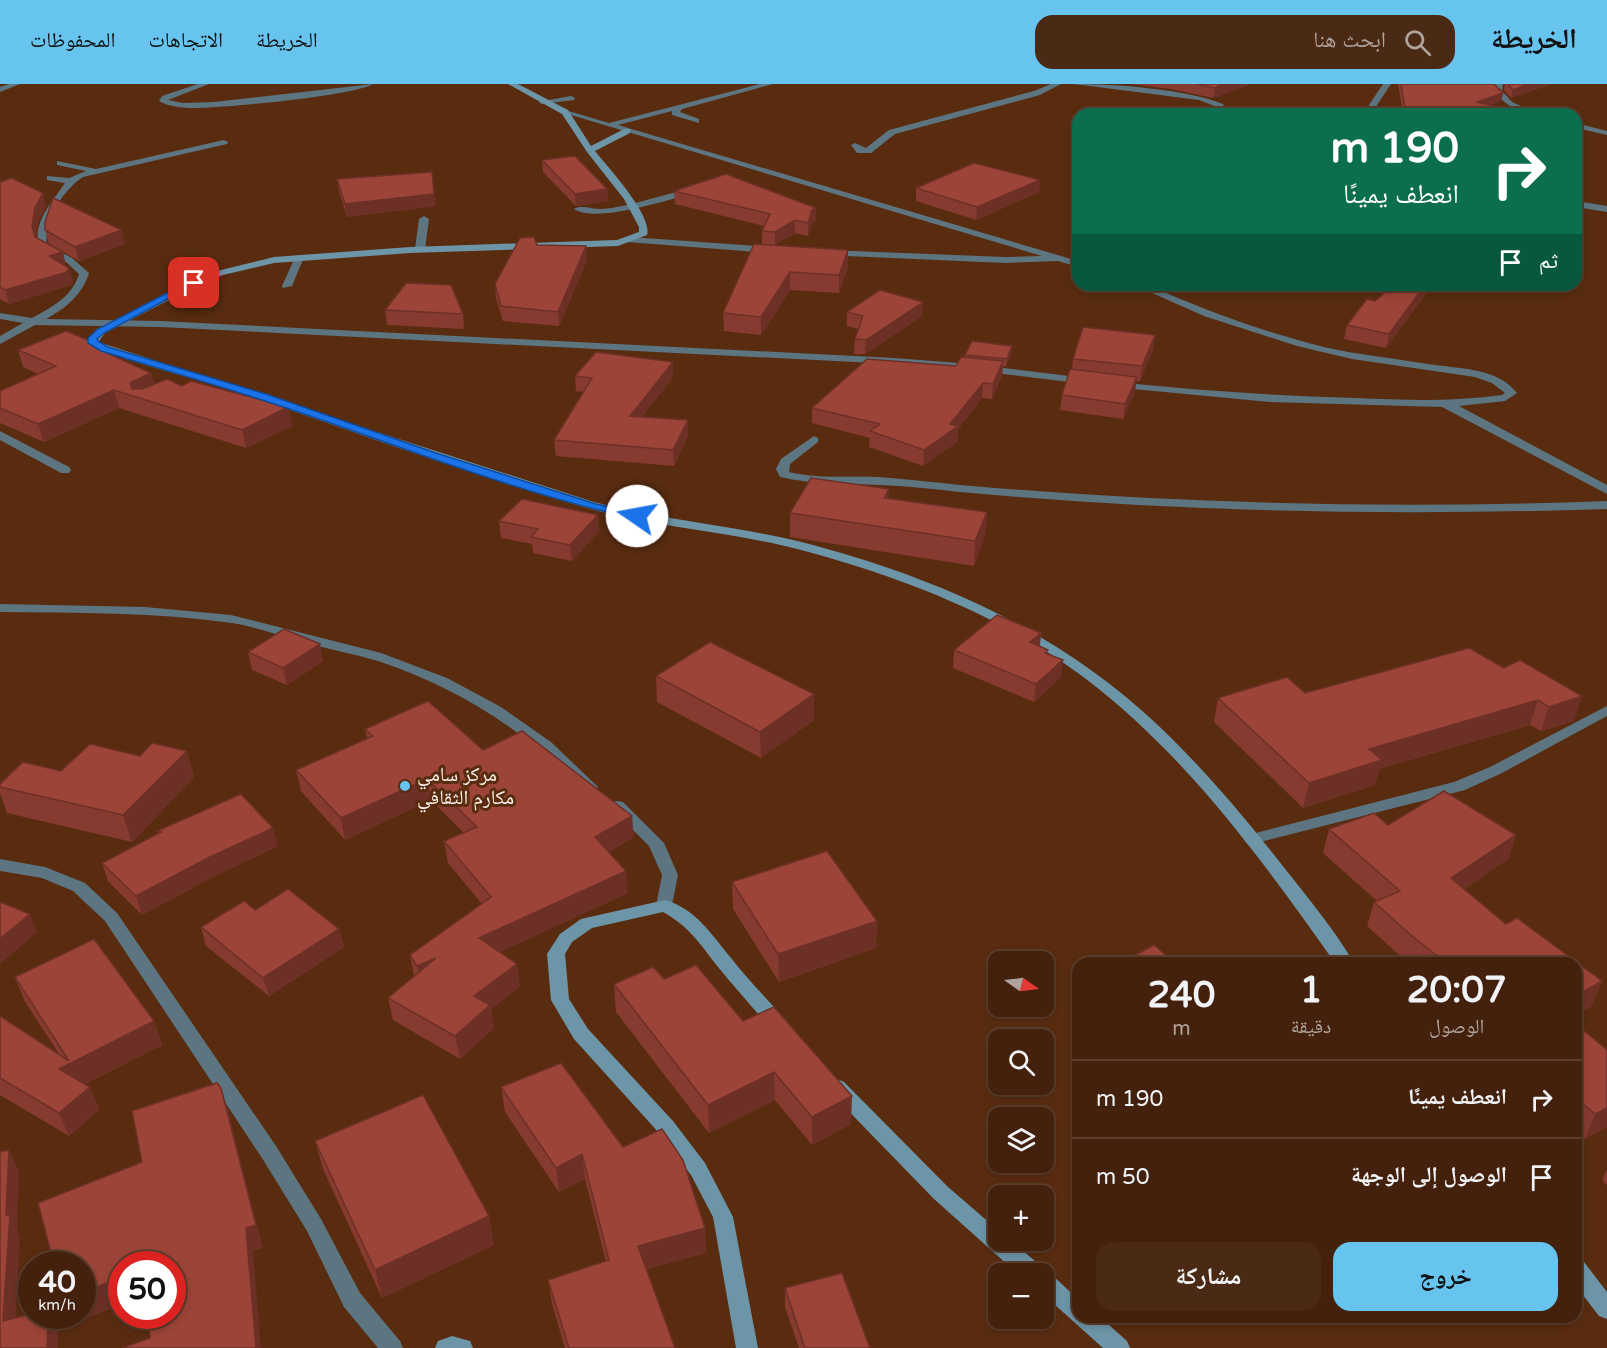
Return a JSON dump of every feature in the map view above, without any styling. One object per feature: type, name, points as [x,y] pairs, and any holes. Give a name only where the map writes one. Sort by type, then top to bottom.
[{"type":"main road","points":[[512,84],[542,102],[565,112],[631,206],[644,227],[644,233],[630,240],[611,244],[420,249],[274,260],[220,273],[164,297],[93,338],[93,343],[111,351],[203,378],[593,506],[804,546],[883,571],[962,601],[1048,647],[1116,697],[1170,747],[1252,839],[1340,957]]},
{"type":"main road","points":[[590,150],[627,131]]},
{"type":"main road","points":[[747,1348],[723,1217],[698,1169],[666,1127],[581,1034],[560,1000],[556,954],[566,938],[587,923],[665,906],[686,917],[707,938],[724,962],[793,1040]]},
{"type":"main road","points":[[825,1074],[941,1193],[1021,1263]]},
{"type":"main road","points":[[1582,1277],[1607,1309]]},
{"type":"main road","points":[[1054,1291],[1072,1307]]},
{"type":"main road","points":[[1091,1323],[1119,1348]]},
{"type":"main road","points":[[446,1348],[452,1346],[462,1348]]},
{"type":"street","points":[[0,90],[16,84]]},
{"type":"street","points":[[206,84],[165,98],[163,101],[172,104],[219,105],[298,97],[369,84]]},
{"type":"street","points":[[609,125],[769,84]]},
{"type":"street","points":[[855,145],[860,151],[868,151],[892,132],[968,113],[1037,93],[1058,84]]},
{"type":"street","points":[[1078,84],[1201,98],[1221,108]]},
{"type":"street","points":[[1371,108],[1387,84]]},
{"type":"street","points":[[1499,84],[1498,91],[1509,104],[1519,108]]},
{"type":"street","points":[[542,102],[571,98]]},
{"type":"street","points":[[679,107],[675,112],[696,121]]},
{"type":"street","points":[[565,112],[1072,262]]},
{"type":"street","points":[[968,113],[985,120]]},
{"type":"street","points":[[1582,127],[1607,133]]},
{"type":"street","points":[[0,341],[52,312],[83,282],[84,273],[69,260],[43,246],[41,236],[47,216],[71,181],[93,170],[224,142]]},
{"type":"street","points":[[60,163],[93,170]]},
{"type":"street","points":[[50,178],[71,181]]},
{"type":"street","points":[[579,209],[600,212],[681,194]]},
{"type":"street","points":[[1582,205],[1607,209]]},
{"type":"street","points":[[420,249],[424,219]]},
{"type":"street","points":[[630,240],[785,251]]},
{"type":"street","points":[[819,253],[993,260],[1066,259]]},
{"type":"street","points":[[287,286],[299,257]]},
{"type":"street","points":[[1,317],[35,322],[117,323],[894,361],[970,367],[1192,394],[1288,400],[1446,404],[1505,398],[1511,393],[1499,382],[1465,373],[1356,357],[1300,344],[1233,322],[1154,291]]},
{"type":"street","points":[[186,384],[203,378]]},
{"type":"street","points":[[1446,404],[1607,490]]},
{"type":"street","points":[[0,435],[65,470]]},
{"type":"street","points":[[814,440],[785,462],[782,469],[784,474],[805,479],[880,481],[1067,498],[1215,506],[1463,510],[1607,505]]},
{"type":"street","points":[[0,608],[97,610],[231,619],[267,626],[382,658],[443,681],[498,710],[564,758],[591,789],[618,807],[656,843],[670,875],[665,906]]},
{"type":"street","points":[[1252,839],[1459,786],[1496,770],[1607,710]]},
{"type":"street","points":[[0,865],[45,873],[79,887],[111,917],[269,1152],[314,1225],[352,1300],[392,1348]]},
{"type":"building","points":[[1198,84],[1224,84],[1215,88]]},
{"type":"building","points":[[1401,84],[1494,84],[1503,93],[1477,102],[1502,108],[1405,108]]},
{"type":"building","points":[[1508,84],[1529,84],[1513,90]]},
{"type":"building","points":[[575,156],[607,189],[575,194],[542,160]]},
{"type":"building","points":[[974,163],[1040,180],[977,207],[916,188]]},
{"type":"building","points":[[432,172],[434,194],[345,204],[337,179]]},
{"type":"building","points":[[726,174],[816,208],[812,210],[808,223],[795,220],[775,232],[762,231],[770,214],[674,191]]},
{"type":"building","points":[[12,178],[43,193],[35,208],[32,226],[35,237],[63,252],[49,256],[69,268],[67,272],[5,290],[0,287],[0,182]]},
{"type":"building","points":[[53,198],[122,230],[75,247],[45,230],[45,222]]},
{"type":"building","points":[[534,237],[537,245],[586,246],[558,312],[501,306],[495,284],[520,238]]},
{"type":"building","points":[[754,244],[848,250],[839,275],[790,272],[761,317],[723,313]]},
{"type":"building","points":[[406,283],[451,285],[463,314],[385,310]]},
{"type":"building","points":[[880,290],[923,302],[866,340],[855,339],[863,316],[847,312]]},
{"type":"building","points":[[1387,291],[1421,291],[1389,334],[1347,325],[1367,299],[1375,301]]},
{"type":"building","points":[[1083,327],[1155,335],[1142,366],[1073,359]]},
{"type":"building","points":[[66,331],[105,347],[98,349],[151,373],[130,383],[132,389],[142,389],[167,379],[182,386],[191,381],[288,407],[242,430],[114,390],[38,424],[0,408],[0,391],[56,366],[18,350]]},
{"type":"building","points":[[972,341],[1012,346],[1007,359],[965,355]]},
{"type":"building","points":[[596,352],[673,362],[630,416],[688,420],[673,450],[554,440],[592,378],[575,376]]},
{"type":"building","points":[[961,357],[1003,361],[993,384],[983,383],[950,424],[958,426],[924,450],[870,431],[880,424],[812,408],[867,359],[956,366]]},
{"type":"building","points":[[1070,369],[1137,377],[1125,404],[1062,395]]},
{"type":"building","points":[[811,478],[889,489],[884,498],[987,512],[975,541],[790,513]]},
{"type":"building","points":[[522,499],[598,515],[570,545],[531,537],[538,529],[499,521]]},
{"type":"building","points":[[997,615],[1041,633],[1030,642],[1048,650],[1045,653],[1063,660],[1036,684],[954,650]]},
{"type":"building","points":[[284,629],[320,644],[283,668],[248,652]]},
{"type":"building","points":[[710,642],[814,694],[760,732],[656,676]]},
{"type":"building","points":[[1469,648],[1504,668],[1520,660],[1582,696],[1549,707],[1538,700],[1369,749],[1382,760],[1309,783],[1218,698],[1287,677],[1305,693]]},
{"type":"building","points":[[428,701],[483,750],[522,731],[632,816],[595,837],[626,871],[479,938],[517,964],[474,996],[490,1005],[455,1036],[388,998],[436,958],[417,966],[410,955],[491,897],[444,841],[477,827],[427,779],[341,818],[296,770],[373,736],[365,729]]},
{"type":"building","points":[[152,743],[187,751],[123,815],[0,787],[0,784],[23,762],[61,771],[90,744],[140,756]]},
{"type":"building","points":[[1444,791],[1516,835],[1451,878],[1506,924],[1517,918],[1570,957],[1438,957],[1374,902],[1400,891],[1329,829],[1374,813],[1388,825]]},
{"type":"building","points":[[241,794],[273,828],[208,858],[136,896],[102,863],[161,832],[157,831]]},
{"type":"building","points":[[827,851],[877,921],[778,954],[732,882]]},
{"type":"building","points":[[288,889],[339,929],[263,978],[201,927],[244,901],[255,910]]},
{"type":"building","points":[[0,902],[30,914],[0,939]]},
{"type":"building","points":[[94,939],[154,1021],[59,1069],[90,1087],[59,1113],[0,1078],[0,1016],[69,1061],[15,977]]},
{"type":"building","points":[[1154,945],[1168,957],[1132,957]]},
{"type":"building","points":[[696,965],[743,1021],[774,1007],[852,1096],[812,1117],[774,1072],[708,1105],[614,984],[653,967],[664,979]]},
{"type":"building","points":[[1582,966],[1602,981],[1582,993]]},
{"type":"building","points":[[1582,1029],[1607,1050],[1607,1108],[1595,1114],[1582,1103]]},
{"type":"building","points":[[561,1063],[623,1147],[662,1129],[683,1160],[705,1228],[638,1246],[675,1348],[569,1348],[548,1280],[609,1260],[582,1154],[556,1168],[501,1087]]},
{"type":"building","points":[[217,1083],[221,1088],[256,1225],[246,1228],[256,1348],[122,1348],[150,1338],[150,1329],[186,1329],[186,1251],[108,1251],[108,1283],[96,1287],[96,1251],[51,1251],[38,1203],[142,1162],[132,1111]]},
{"type":"building","points":[[423,1095],[489,1216],[375,1270],[315,1141]]},
{"type":"building","points":[[9,1150],[6,1215],[10,1214],[3,1321],[18,1317],[18,1329],[48,1329],[47,1348],[0,1348],[0,1152]]},
{"type":"building","points":[[842,1273],[870,1348],[805,1348],[785,1288]]},
{"type":"place","name":"مركز سامي مكارم الثقافي","points":[[405,786]]},
{"type":"route","points":[[194,283],[101,331],[93,338],[93,343],[117,353],[262,396],[432,455],[593,506],[637,516]]}]
